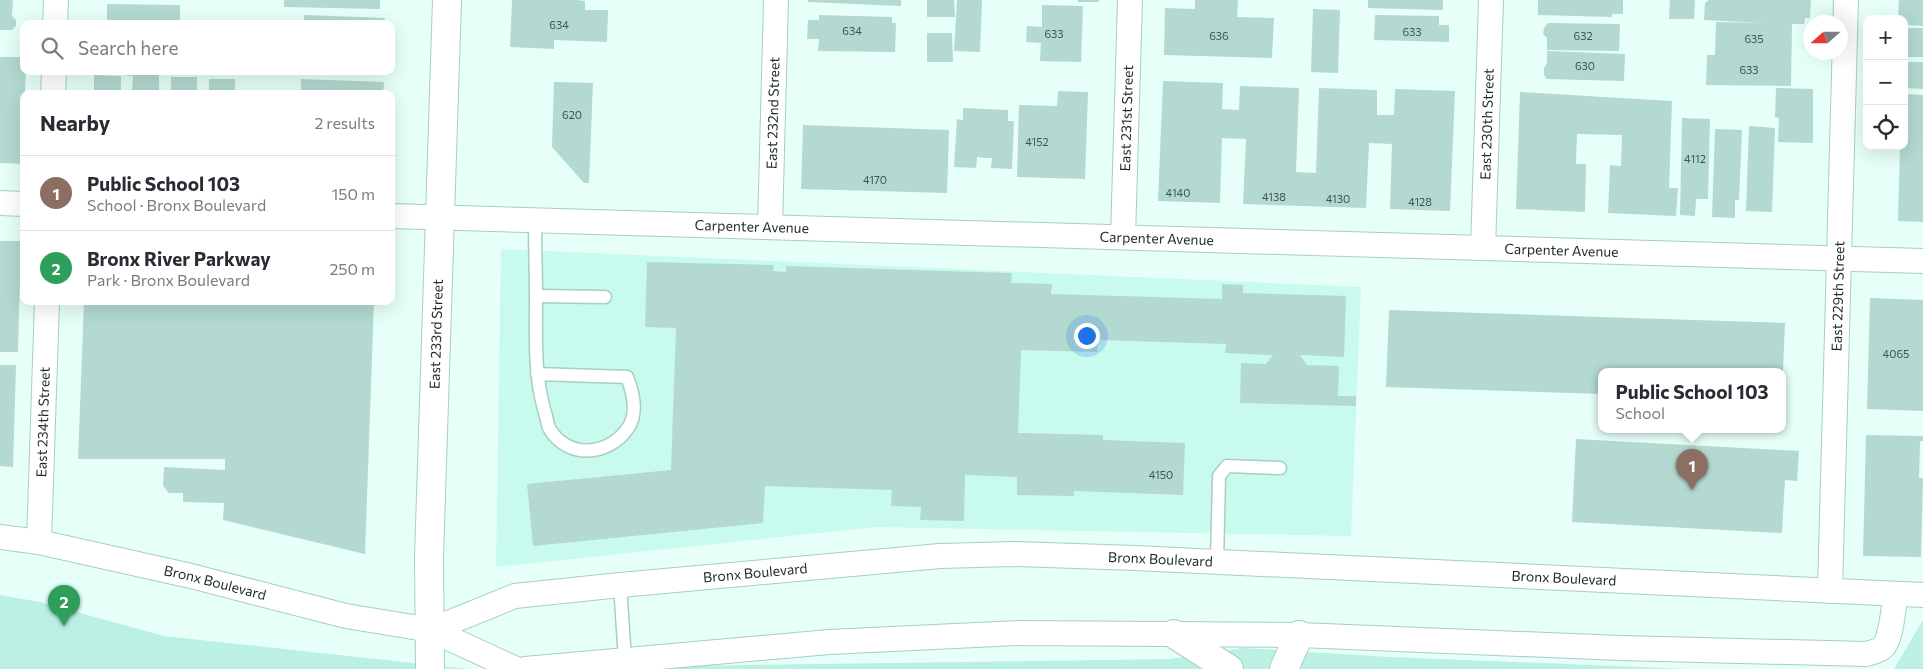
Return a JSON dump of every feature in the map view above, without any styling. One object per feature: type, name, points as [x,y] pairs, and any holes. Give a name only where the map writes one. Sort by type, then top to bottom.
[{"type":"main road","name":"East 233rd Street","points":[[430,669],[429,557],[447,0]]},
{"type":"main road","points":[[1174,634],[1220,661],[1229,669]]},
{"type":"main road","points":[[1284,669],[1299,635]]},
{"type":"street","points":[[55,20],[56,0]]},
{"type":"street","name":"East 232nd Street","points":[[770,227],[776,0]]},
{"type":"street","name":"East 231st Street","points":[[1123,237],[1130,0]]},
{"type":"street","name":"East 230th Street","points":[[1483,248],[1491,0]]},
{"type":"street","name":"East 229th Street","points":[[1830,591],[1846,0]]},
{"type":"street","points":[[53,90],[54,75]]},
{"type":"street","points":[[0,203],[20,204]]},
{"type":"street","name":"Carpenter Avenue","points":[[395,216],[1923,261]]},
{"type":"street","name":"East 234th Street","points":[[39,542],[46,305]]},
{"type":"street","name":"Bronx Boulevard","points":[[0,537],[39,542],[191,576],[346,616],[431,630],[516,669]]},
{"type":"street","name":"Bronx Boulevard","points":[[431,630],[515,596],[620,584],[940,556],[1014,554],[1923,595]]},
{"type":"street","points":[[525,669],[828,642],[975,634],[1299,635],[1620,648],[1860,654],[1875,652],[1883,647],[1890,629],[1896,594]]},
{"type":"lane","points":[[535,220],[537,374],[549,427],[561,443],[581,451],[598,450],[616,440],[628,428],[634,411],[633,392],[627,377],[537,374]]},
{"type":"lane","points":[[536,296],[605,297]]},
{"type":"lane","points":[[1217,562],[1219,476],[1228,466],[1280,468]]},
{"type":"lane","points":[[620,584],[625,660]]},
{"type":"shaded area","points":[[501,249],[1361,287],[1351,536],[876,527],[496,567]]},
{"type":"shaded area","points":[[0,595],[40,602],[164,636],[469,669],[0,669]]},
{"type":"shaded area","points":[[1923,620],[1923,669],[1894,669]]},
{"type":"shaded area","points":[[1243,648],[1391,657],[1689,669],[469,669],[1170,659]]},
{"type":"building","points":[[0,0],[13,0],[12,16],[16,20],[16,26],[12,30],[0,30]]},
{"type":"building","points":[[284,0],[380,0],[380,9],[284,7]]},
{"type":"building","points":[[512,0],[576,0],[585,1],[585,10],[608,10],[607,42],[554,40],[554,49],[510,47]]},
{"type":"building","points":[[808,0],[901,0],[901,6],[808,2]]},
{"type":"building","points":[[927,0],[954,0],[955,17],[927,17]]},
{"type":"building","points":[[957,0],[982,0],[980,52],[954,51]]},
{"type":"building","points":[[1078,0],[1099,0],[1099,2],[1078,2]]},
{"type":"building","points":[[1195,0],[1238,0],[1237,17],[1274,18],[1272,58],[1164,55],[1165,8],[1195,9]]},
{"type":"building","points":[[1368,0],[1443,0],[1443,10],[1368,8]]},
{"type":"building","points":[[1538,0],[1623,0],[1623,14],[1612,14],[1612,17],[1538,15]]},
{"type":"building","points":[[1670,0],[1695,0],[1694,19],[1669,19]]},
{"type":"building","points":[[1709,0],[1811,0],[1810,15],[1803,15],[1803,24],[1792,24],[1791,86],[1706,85],[1707,55],[1715,55],[1716,22],[1763,23],[1704,20],[1705,3]]},
{"type":"building","points":[[1899,0],[1923,0],[1923,26],[1908,25],[1908,15],[1898,15]]},
{"type":"building","points":[[107,4],[180,5],[180,20],[107,20]]},
{"type":"building","points":[[1042,5],[1083,6],[1081,62],[1040,61],[1041,43],[1026,42],[1027,26],[1042,27]]},
{"type":"building","points":[[1313,9],[1340,10],[1338,73],[1311,72]]},
{"type":"building","points":[[304,15],[385,18],[385,20],[304,20]]},
{"type":"building","points":[[819,15],[892,17],[892,23],[896,23],[895,52],[818,51],[819,39],[807,39],[808,20],[819,20]]},
{"type":"building","points":[[1375,15],[1439,16],[1439,25],[1449,25],[1449,42],[1374,40]]},
{"type":"building","points":[[1548,23],[1620,24],[1619,51],[1547,50],[1547,38],[1543,34],[1544,28]]},
{"type":"building","points":[[1908,28],[1923,28],[1923,57],[1908,57]]},
{"type":"building","points":[[927,33],[952,33],[953,62],[927,62]]},
{"type":"building","points":[[1547,51],[1625,54],[1624,81],[1546,79],[1544,68],[1547,63]]},
{"type":"building","points":[[0,57],[20,57],[20,75],[26,75],[25,90],[20,90],[20,164],[0,163]]},
{"type":"building","points":[[1908,62],[1923,62],[1923,89],[1908,88]]},
{"type":"building","points":[[94,75],[121,76],[121,90],[94,90]]},
{"type":"building","points":[[123,75],[159,75],[159,90],[132,90],[133,76]]},
{"type":"building","points":[[171,77],[197,77],[197,90],[171,90]]},
{"type":"building","points":[[209,79],[235,79],[235,90],[209,90]]},
{"type":"building","points":[[301,79],[384,82],[383,90],[301,90]]},
{"type":"building","points":[[1163,81],[1223,83],[1222,109],[1239,110],[1240,86],[1299,88],[1296,172],[1316,173],[1319,88],[1377,90],[1377,115],[1394,115],[1395,89],[1455,91],[1450,211],[1390,209],[1392,144],[1369,143],[1366,208],[1243,204],[1246,139],[1222,138],[1220,203],[1158,201]]},
{"type":"building","points":[[554,82],[593,83],[589,183],[584,183],[552,147]]},
{"type":"building","points":[[1776,88],[1813,89],[1813,143],[1778,142],[1779,118],[1775,117]]},
{"type":"building","points":[[1058,91],[1088,92],[1085,179],[1017,177],[1019,105],[1057,106]]},
{"type":"building","points":[[1520,92],[1672,101],[1669,188],[1678,188],[1676,216],[1608,213],[1610,165],[1621,166],[1622,135],[1577,134],[1576,164],[1586,164],[1585,212],[1516,209]]},
{"type":"building","points":[[1908,94],[1923,95],[1923,222],[1898,221],[1900,150],[1908,150]]},
{"type":"building","points":[[963,108],[1008,110],[1008,121],[1014,121],[1012,169],[991,168],[992,158],[977,157],[976,168],[954,167],[957,119],[963,120]]},
{"type":"building","points":[[1682,118],[1710,119],[1708,199],[1696,199],[1695,216],[1680,215]]},
{"type":"building","points":[[803,125],[949,130],[947,193],[801,189]]},
{"type":"building","points":[[1749,126],[1775,128],[1772,212],[1746,211]]},
{"type":"building","points":[[1715,129],[1742,130],[1739,200],[1735,200],[1735,218],[1712,217]]},
{"type":"building","points":[[0,241],[20,241],[18,352],[0,352]]},
{"type":"building","points":[[647,262],[774,265],[773,271],[786,272],[786,266],[1012,273],[1011,283],[1052,284],[1051,294],[1222,299],[1222,284],[1243,285],[1243,293],[1346,296],[1344,357],[1300,355],[1307,365],[1339,366],[1338,396],[1356,396],[1356,406],[1240,403],[1241,363],[1266,364],[1273,355],[1225,353],[1226,344],[1098,340],[1097,352],[1021,350],[1018,433],[1103,435],[1103,440],[1185,443],[1183,495],[1074,491],[1074,496],[1017,495],[1017,477],[965,475],[964,521],[920,520],[921,507],[891,506],[892,490],[765,486],[763,523],[533,546],[527,484],[671,470],[676,328],[645,327]]},
{"type":"building","points":[[1870,298],[1923,300],[1923,411],[1867,409]]},
{"type":"building","points":[[84,305],[374,305],[365,554],[223,520],[224,503],[183,502],[183,493],[169,493],[163,486],[164,467],[225,470],[225,459],[78,459]]},
{"type":"building","points":[[1389,310],[1785,323],[1783,368],[1598,368],[1598,394],[1386,387]]},
{"type":"building","points":[[0,365],[16,365],[13,467],[0,466]]},
{"type":"building","points":[[1866,435],[1923,436],[1923,441],[1920,441],[1919,478],[1923,478],[1921,557],[1863,556]]},
{"type":"building","points":[[1576,439],[1799,451],[1797,481],[1785,480],[1782,533],[1572,522]]},
{"type":"place","name":"Public School 103","points":[[1692,490]]},
{"type":"place","name":"Bronx River Parkway","points":[[64,626]]}]
